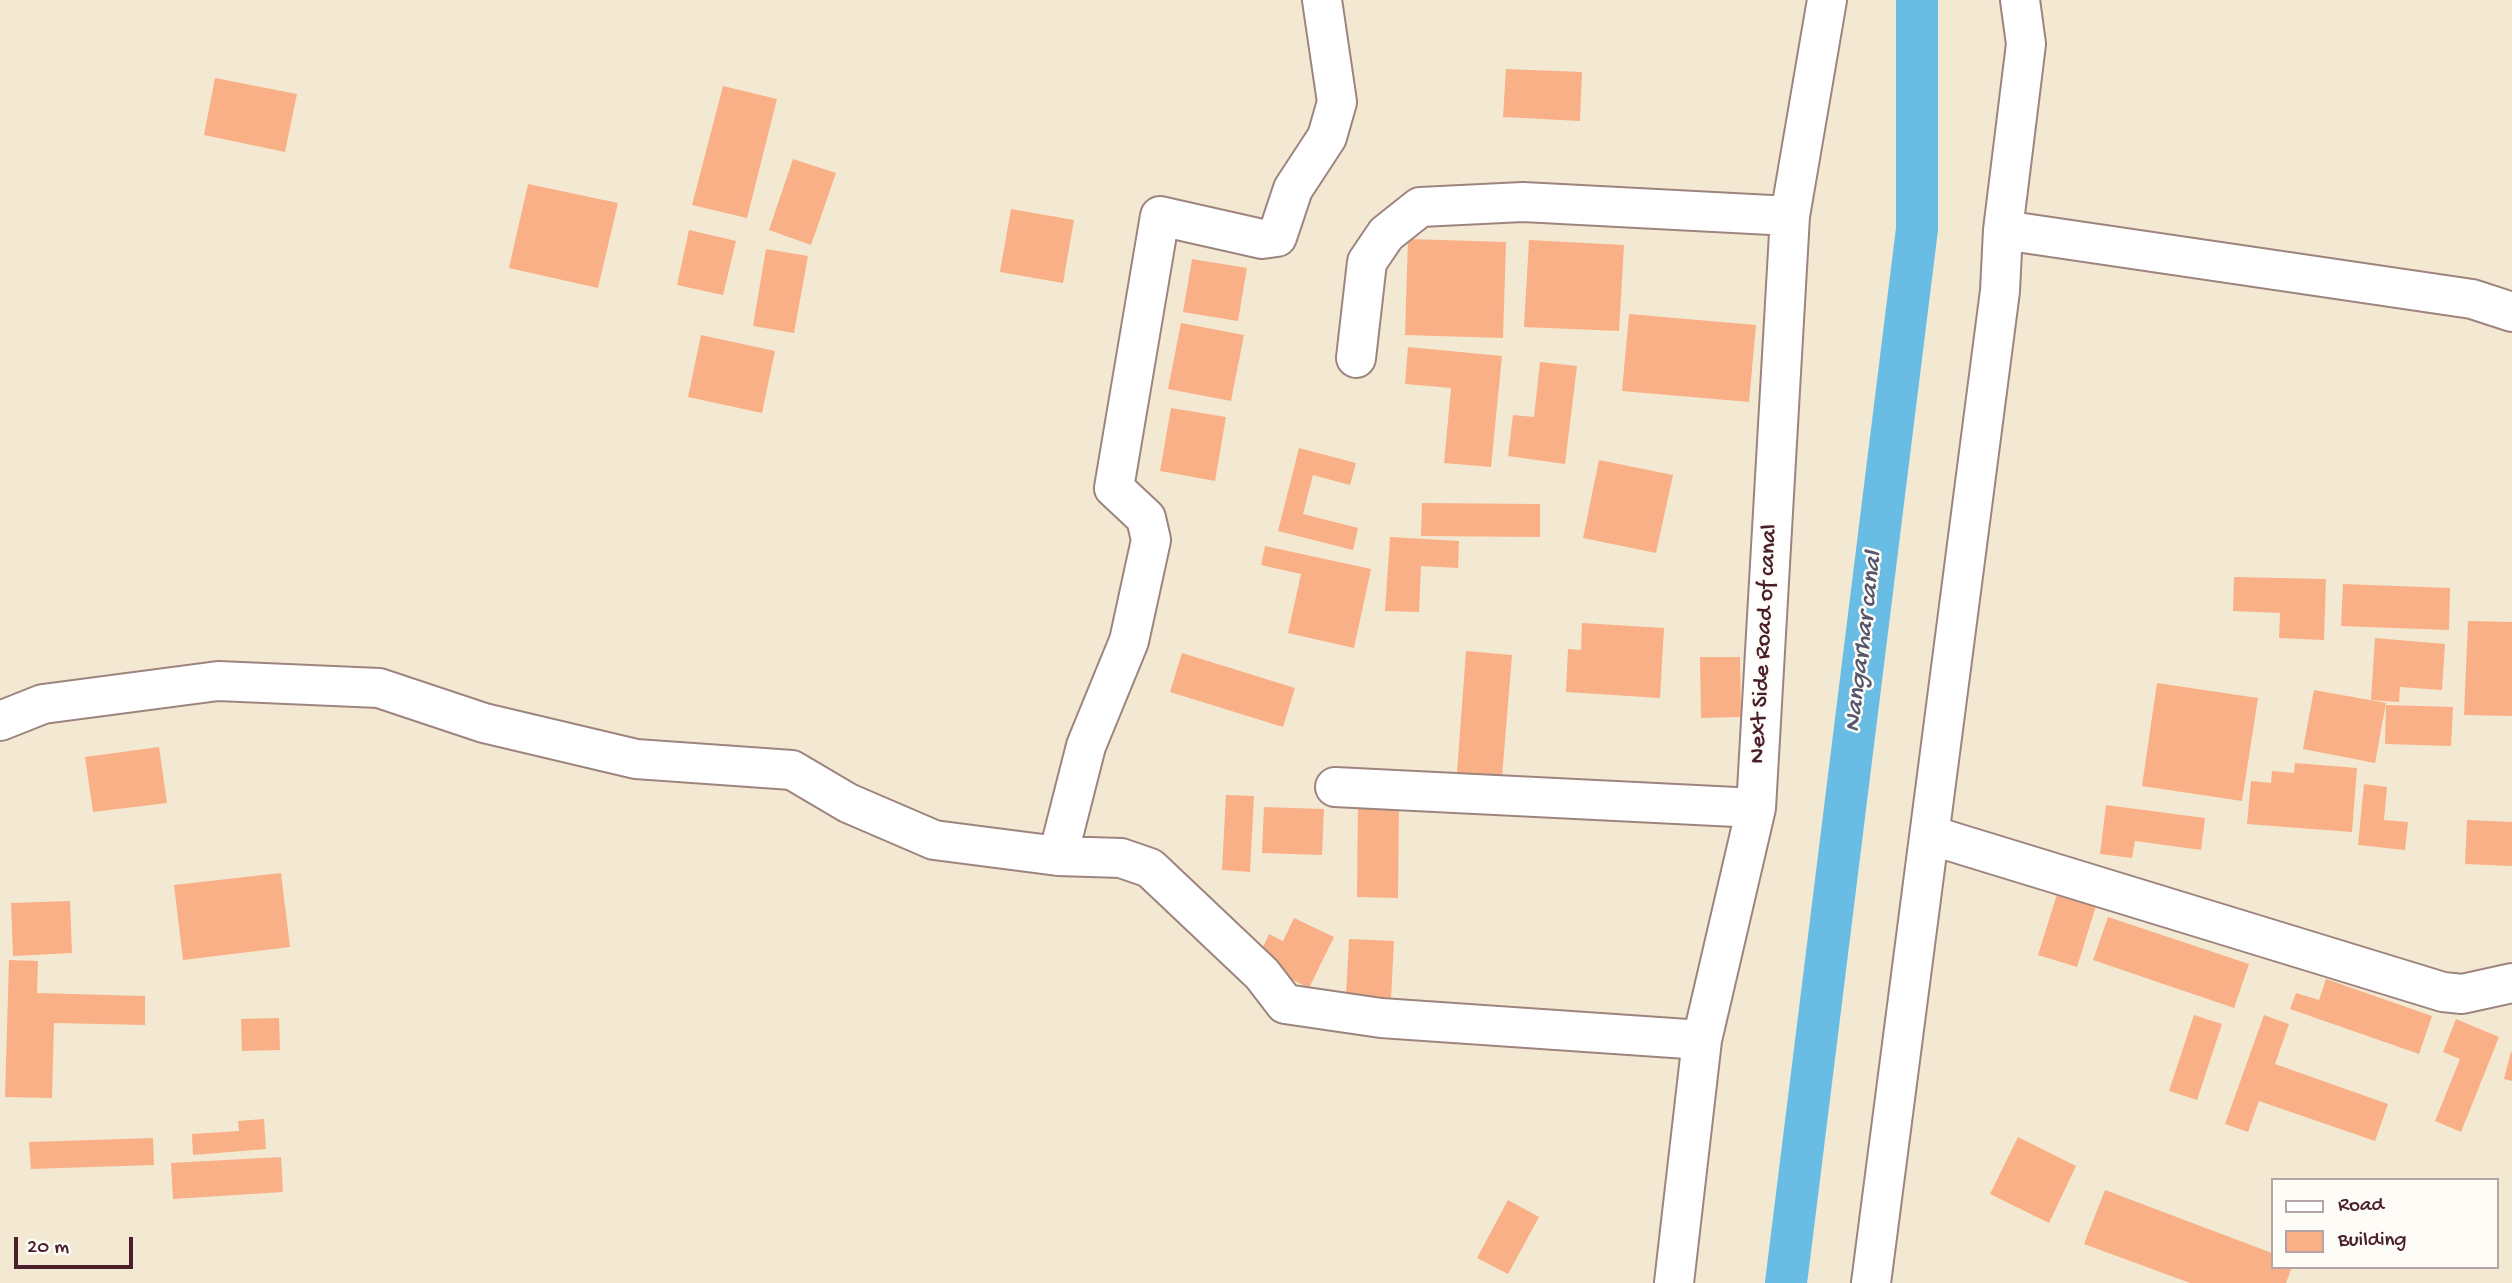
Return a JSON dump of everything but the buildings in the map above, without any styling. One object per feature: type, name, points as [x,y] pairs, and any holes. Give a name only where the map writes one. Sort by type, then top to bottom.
[{"type":"street","points":[[1058,856],[1086,746],[1129,641],[1151,540],[1146,518],[1114,488],[1160,216],[1262,239],[1277,237],[1293,189],[1327,137],[1337,102],[1322,0]]},
{"type":"street","name":"Next Side Road of canal","points":[[1674,1283],[1702,1040],[1756,808],[1790,216],[1827,0]]},
{"type":"street","points":[[1871,1283],[2000,291],[2003,230],[2026,44],[2020,0]]},
{"type":"street","points":[[1356,358],[1367,262],[1386,233],[1420,207],[1522,202],[1790,216]]},
{"type":"street","points":[[2003,230],[2472,299],[2512,312]]},
{"type":"street","points":[[0,721],[43,704],[218,681],[379,688],[484,723],[636,759],[792,770],[848,803],[934,840],[1058,856],[1121,858],[1150,868],[1262,974],[1285,1004],[1381,1018],[1702,1040]]},
{"type":"street","points":[[1335,788],[1756,808]]},
{"type":"street","points":[[1930,835],[2443,992],[2462,994],[2512,983]]},
{"type":"waterway","name":"Nangarhar canal","points":[[1786,1283],[1917,229],[1917,0]]}]
